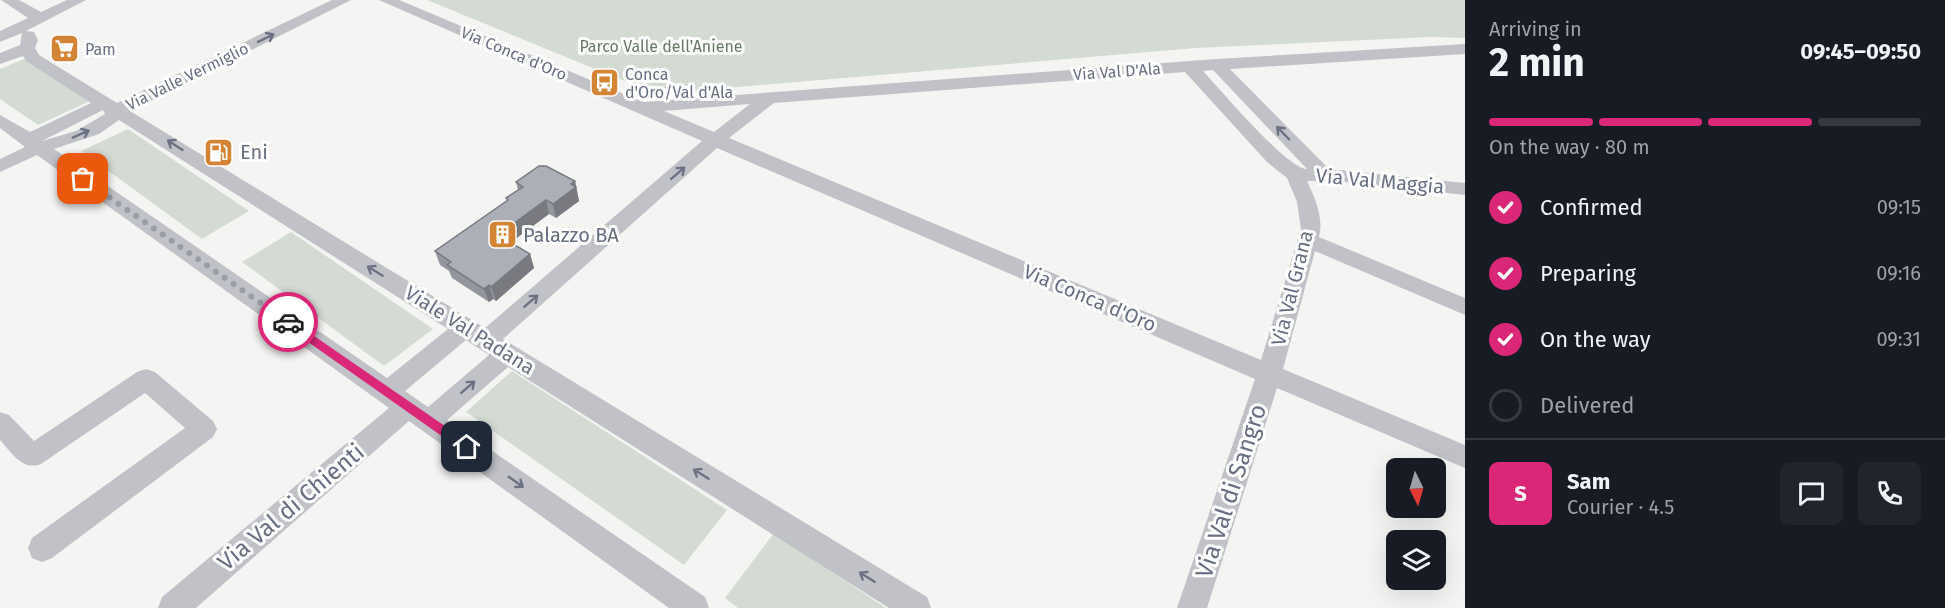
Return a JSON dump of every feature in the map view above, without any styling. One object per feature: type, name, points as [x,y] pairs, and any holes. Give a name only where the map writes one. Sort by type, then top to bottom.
[{"type":"street","points":[[8,0],[38,17]]},
{"type":"street","points":[[4,35],[38,17],[80,0]]},
{"type":"street","name":"Via Valle Vermiglio","points":[[0,166],[33,144],[91,130],[109,120],[113,106],[344,0]]},
{"type":"street","name":"Via Conca d'Oro","points":[[386,0],[1465,457]]},
{"type":"street","name":"Viale Val Padana","points":[[4,35],[27,35],[30,40],[27,48],[32,58],[113,106],[916,608]]},
{"type":"street","points":[[0,59],[27,48]]},
{"type":"street","name":"Via Val D'Ala","points":[[642,107],[1418,50],[1465,50]]},
{"type":"street","points":[[1216,64],[1324,175]]},
{"type":"street","name":"Via Val Grana","points":[[1189,66],[1274,158],[1295,175],[1307,202],[1311,229],[1269,374]]},
{"type":"street","points":[[487,339],[716,140],[769,98]]},
{"type":"street","points":[[0,120],[694,608]]},
{"type":"street","name":"Via Val Maggia","points":[[1295,175],[1324,175],[1465,189]]},
{"type":"street","points":[[1308,240],[1465,307]]},
{"type":"street","points":[[408,406],[466,327]]},
{"type":"street","points":[[408,406],[507,353]]},
{"type":"street","name":"Via Val di Sangro","points":[[1192,608],[1269,374]]},
{"type":"street","points":[[0,423],[32,456],[146,379],[204,429],[42,548]]},
{"type":"street","name":"Via Val di Chienti","points":[[173,608],[408,406]]},
{"type":"green space","name":"Parco Valle dell'Aniene","points":[[427,0],[1465,0],[1465,38],[1431,37],[1196,48],[656,94]]},
{"type":"green space","points":[[24,59],[90,101],[38,125],[0,99],[0,69]]},
{"type":"green space","points":[[128,129],[249,211],[202,239],[81,151]]},
{"type":"green space","points":[[291,232],[433,329],[384,366],[242,262]]},
{"type":"green space","points":[[512,371],[727,510],[684,565],[466,412]]},
{"type":"green space","points":[[774,533],[886,608],[738,608],[725,598]]},
{"type":"building","points":[[539,166],[546,166],[575,181],[571,184],[576,187],[553,204],[546,200],[498,235],[530,254],[491,287],[489,285],[484,289],[447,265],[451,262],[435,251],[508,200],[506,198],[523,187],[516,182]]},
{"type":"way so far","points":[[83,179],[288,322]]},
{"type":"place","name":"Pam","points":[[64,49]]},
{"type":"place","name":"Conca d'Oro/Val d'Ala","points":[[604,83]]},
{"type":"place","name":"Eni","points":[[219,152]]},
{"type":"place","name":"Palazzo BA","points":[[502,235]]},
{"type":"route","points":[[288,322],[467,447]]}]
